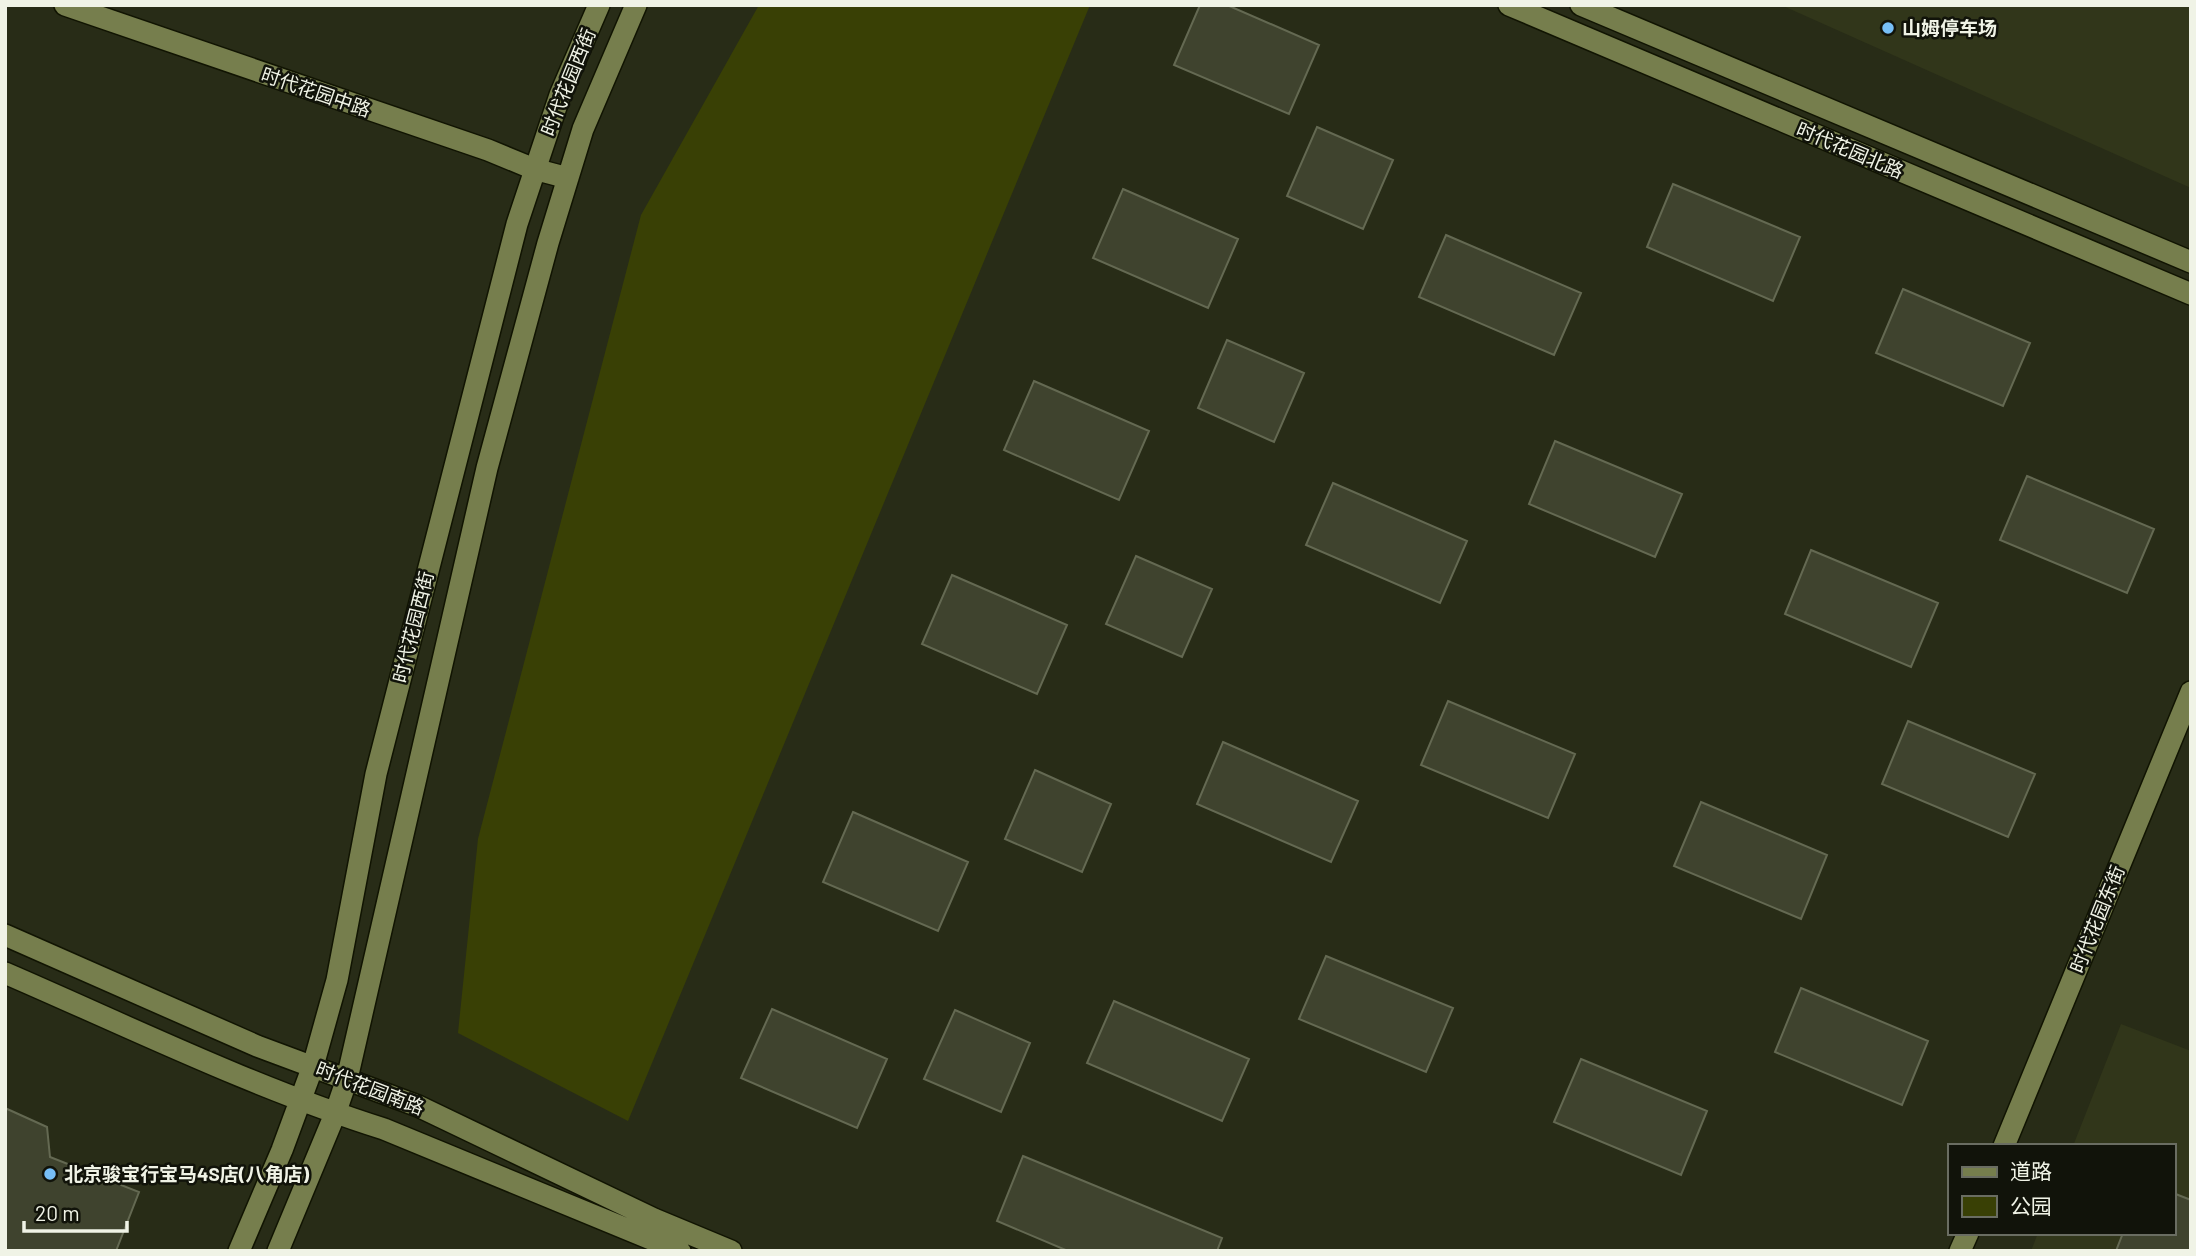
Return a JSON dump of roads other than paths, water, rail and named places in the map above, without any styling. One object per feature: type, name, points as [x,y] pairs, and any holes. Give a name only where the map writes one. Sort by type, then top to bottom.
[{"type":"street","name":"时代花园中路","points":[[65,5],[488,150],[534,169],[568,178]]},
{"type":"street","name":"时代花园西街","points":[[239,1251],[302,1100],[313,1066],[337,980],[376,774],[507,262],[534,169],[560,95],[599,5]]},
{"type":"street","name":"时代花园西街","points":[[278,1251],[347,1079],[487,468],[548,243],[583,129],[636,5]]},
{"type":"street","name":"时代花园北路","points":[[1509,5],[2191,294]]},
{"type":"street","name":"时代花园北路","points":[[1581,5],[2191,262]]},
{"type":"street","name":"时代花园东街","points":[[2005,1144],[2191,692]]},
{"type":"street","name":"时代花园南路","points":[[5,934],[257,1046],[418,1106],[654,1219],[731,1251]]},
{"type":"street","name":"时代花园南路","points":[[5,973],[335,1114],[384,1129],[680,1251]]},
{"type":"street","points":[[1960,1251],[1967,1235]]},
{"type":"place","name":"山姆停车场","points":[[1888,28]]},
{"type":"place","name":"北京骏宝行宝马4S店(八角店)","points":[[50,1174]]}]
